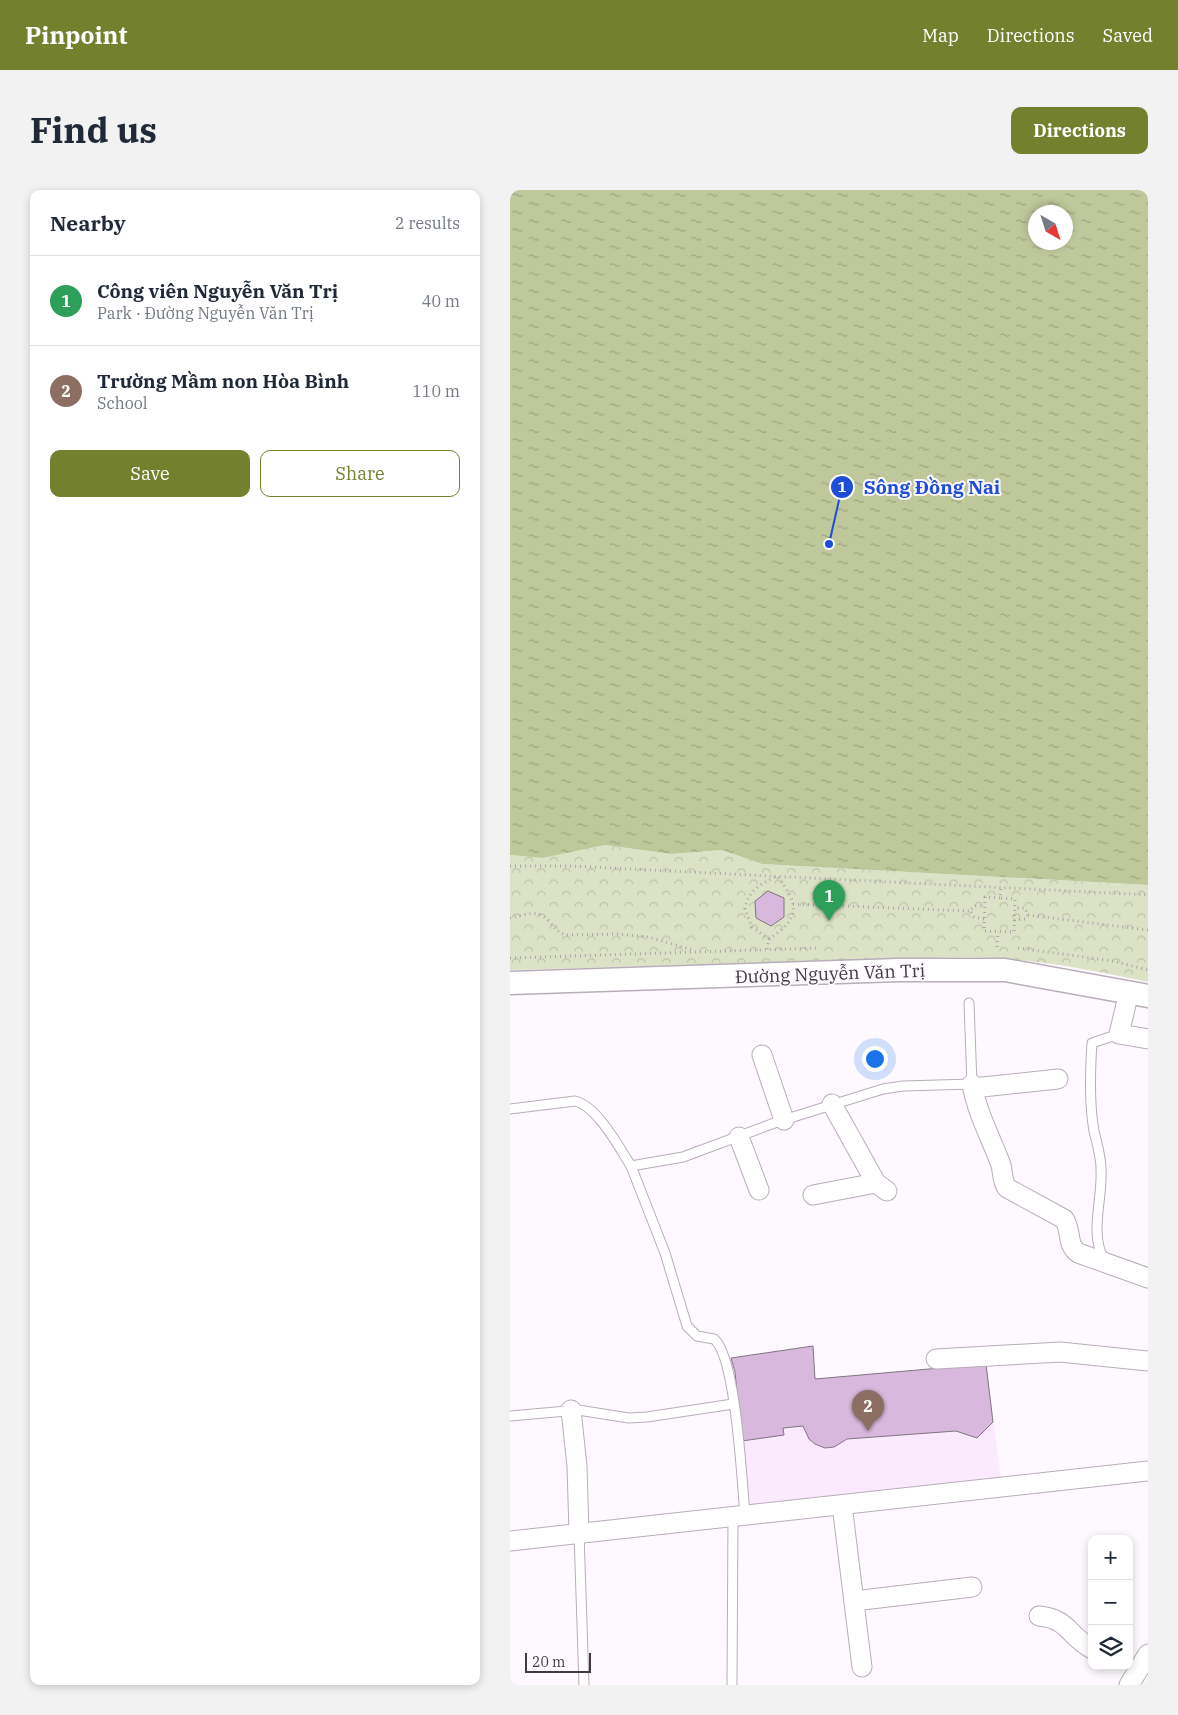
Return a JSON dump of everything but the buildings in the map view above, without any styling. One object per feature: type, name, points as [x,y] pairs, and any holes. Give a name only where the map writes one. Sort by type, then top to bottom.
[{"type":"street","name":"Đường Nguyễn Văn Trị","points":[[510,984],[963,969],[1005,970],[1139,994]]},
{"type":"street","points":[[1139,994],[1119,1034],[1148,1040]]},
{"type":"street","points":[[762,1055],[784,1120]]},
{"type":"street","points":[[1058,1079],[973,1086],[981,1120],[1002,1167],[1005,1185],[1012,1191],[1064,1219],[1069,1228],[1072,1246],[1078,1253],[1148,1278]]},
{"type":"street","points":[[813,1195],[882,1187],[832,1104]]},
{"type":"street","points":[[739,1136],[760,1190]]},
{"type":"street","points":[[936,1359],[1060,1352],[1148,1361]]},
{"type":"street","points":[[571,1410],[578,1466],[578,1533]]},
{"type":"street","points":[[510,1541],[1148,1471]]},
{"type":"street","points":[[842,1505],[862,1667]]},
{"type":"street","points":[[854,1601],[972,1587]]},
{"type":"street","points":[[1039,1616],[1052,1617],[1062,1622],[1074,1637],[1088,1646]]},
{"type":"street","points":[[1129,1675],[1148,1654]]},
{"type":"lane","points":[[631,1166],[683,1157],[784,1120],[883,1089],[903,1086],[973,1086],[969,1003]]},
{"type":"lane","points":[[1106,1262],[1098,1249],[1096,1226],[1102,1189],[1100,1154],[1094,1130],[1090,1076],[1092,1043],[1119,1034]]},
{"type":"lane","points":[[510,1109],[575,1101],[584,1103],[597,1116],[631,1166],[665,1253],[687,1326],[692,1333],[714,1339],[719,1343],[730,1374],[739,1516],[732,1685]]},
{"type":"lane","points":[[510,1416],[571,1410],[592,1411],[629,1418],[733,1404]]},
{"type":"lane","points":[[578,1533],[584,1685]]},
{"type":"path","points":[[510,866],[571,866],[1148,895]]},
{"type":"path","points":[[767,949],[769,939],[792,920],[793,904],[790,893],[777,876]]},
{"type":"path","points":[[769,939],[752,927],[745,909],[750,894],[758,885],[777,876]]},
{"type":"path","points":[[1000,898],[1001,887]]},
{"type":"path","points":[[985,897],[1016,899],[1014,932],[984,931],[985,906],[985,897]]},
{"type":"path","points":[[793,904],[970,911]]},
{"type":"path","points":[[970,911],[974,906],[985,906]]},
{"type":"path","points":[[1015,908],[1025,908],[1028,915]]},
{"type":"path","points":[[970,911],[974,917],[984,918]]},
{"type":"path","points":[[510,918],[536,914],[543,916],[558,932],[566,935],[617,934],[648,937],[696,951]]},
{"type":"path","points":[[1014,920],[1025,919],[1028,915]]},
{"type":"path","points":[[1028,915],[1148,930]]},
{"type":"path","points":[[997,947],[998,932]]},
{"type":"shaded area","points":[[813,1346],[815,1379],[986,1364],[1001,1479],[749,1507],[735,1372],[731,1358]]},
{"type":"green space","points":[[605,845],[671,854],[722,850],[762,864],[1148,885],[1148,982],[1059,965],[969,957],[510,970],[510,855],[543,858]]},
{"type":"water","points":[[510,190],[1148,190],[1148,885],[762,864],[722,850],[671,854],[605,845],[543,858],[510,855]]},
{"type":"place","name":"Sông Đồng Nai","points":[[829,544]]},
{"type":"place","name":"Công viên Nguyễn Văn Trị","points":[[829,921]]},
{"type":"place","name":"Trường Mầm non Hòa Bình","points":[[868,1431]]}]
